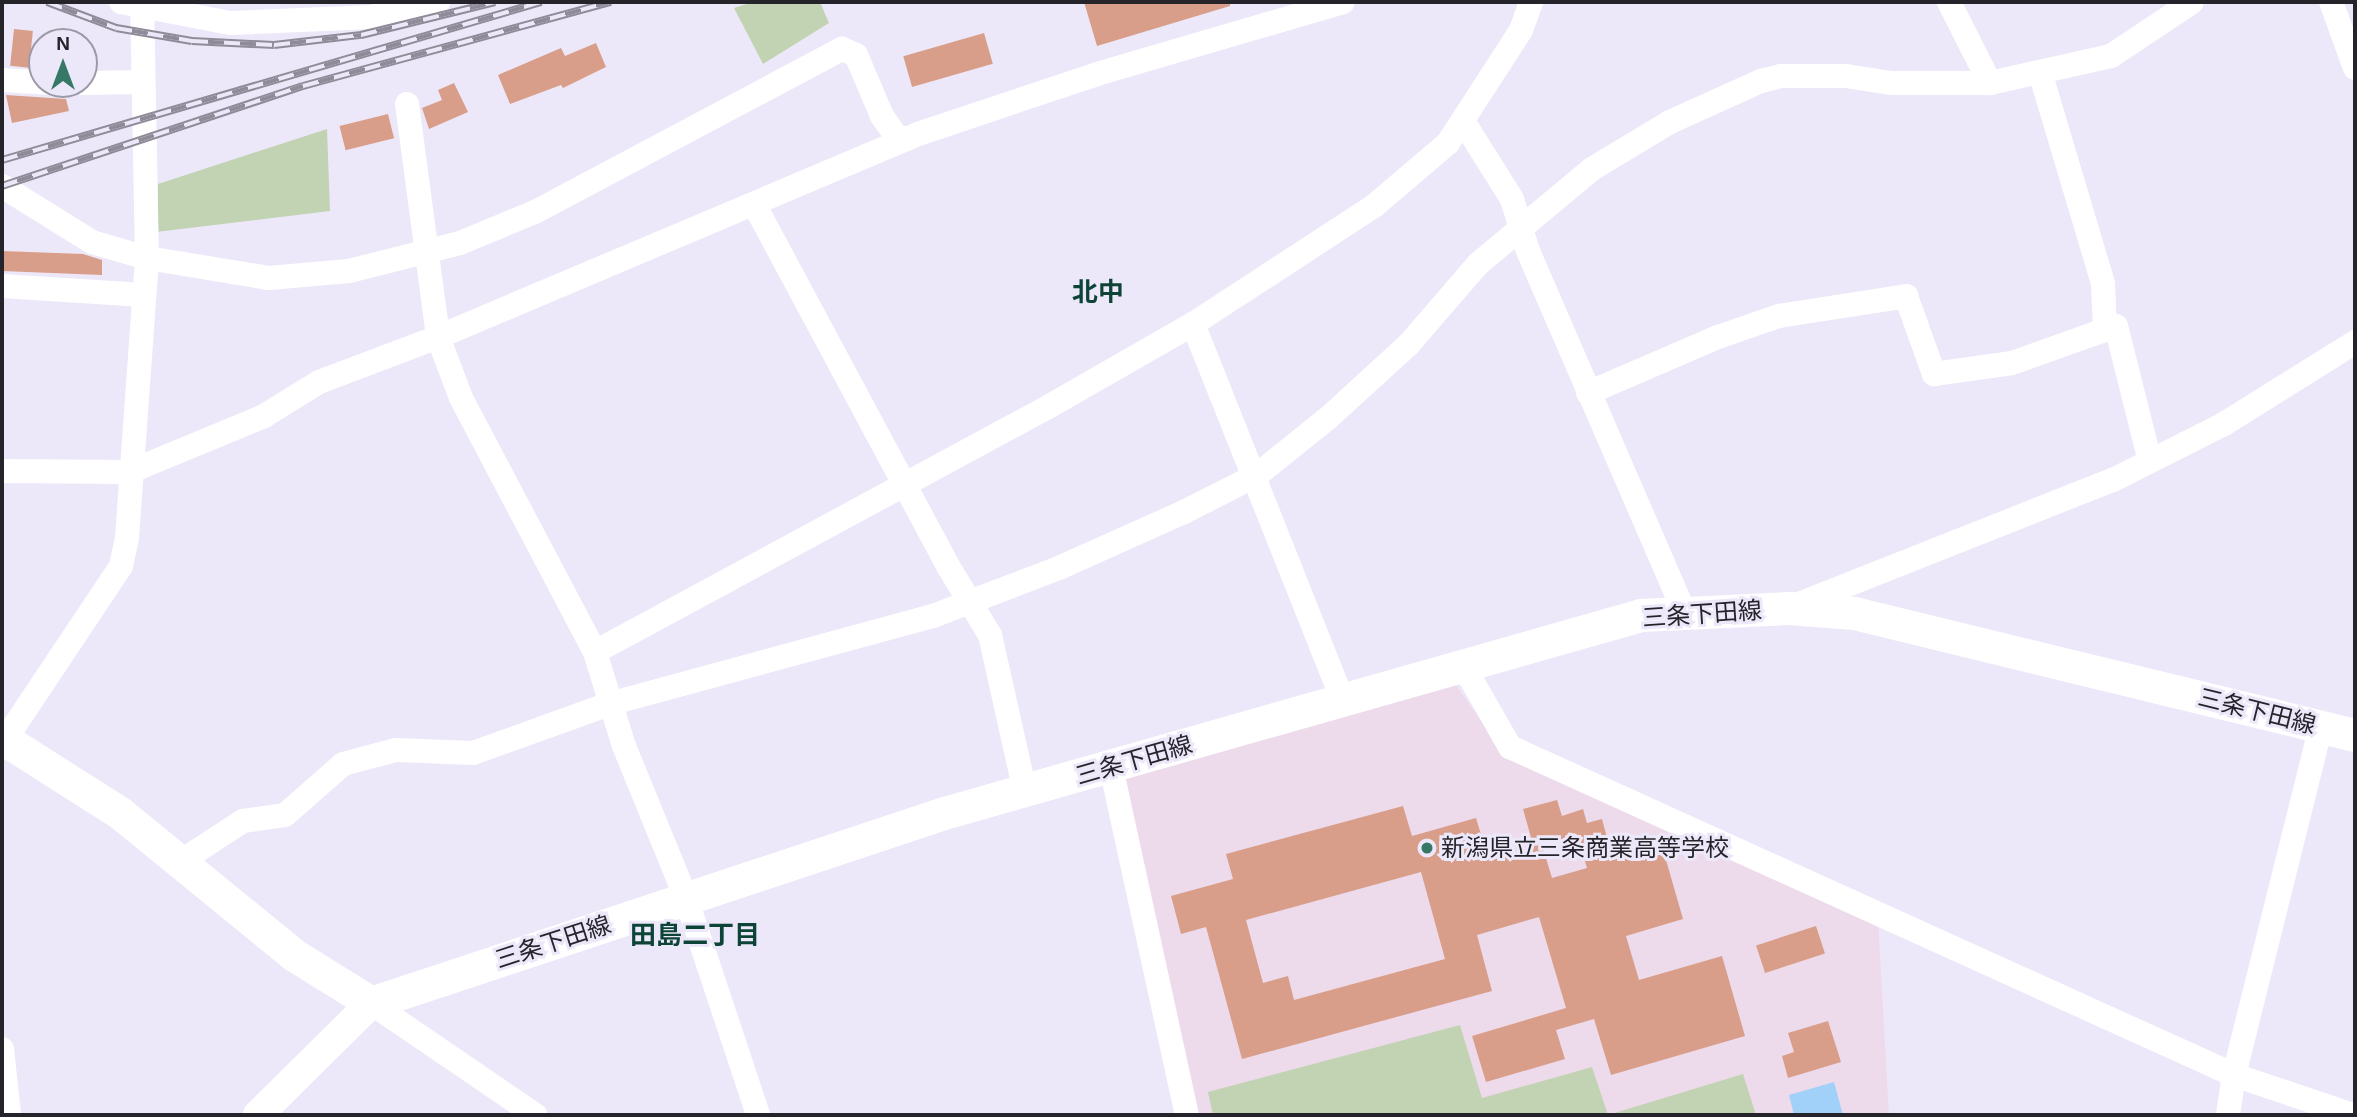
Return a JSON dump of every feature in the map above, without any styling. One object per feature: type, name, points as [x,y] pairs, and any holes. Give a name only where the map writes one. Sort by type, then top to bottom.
[{"type":"main road","name":"三条下田線","points":[[371,1003],[944,813],[1641,615],[1788,608],[1854,613],[2355,735]]},
{"type":"main road","points":[[4,739],[120,813],[294,955],[371,1003]]},
{"type":"street","points":[[4,739],[121,566],[133,493],[129,472],[147,258],[141,82],[135,4],[230,23],[318,11],[371,17],[438,2]]},
{"type":"street","points":[[2,471],[129,472],[264,416],[319,382],[438,337],[581,273],[754,204],[906,139],[1097,74],[1343,2]]},
{"type":"street","points":[[595,652],[905,482],[944,465],[1193,324],[1402,186],[1448,143],[1521,30],[1531,2]]},
{"type":"street","points":[[1949,2],[1990,83]]},
{"type":"street","points":[[180,862],[243,821],[285,816],[343,764],[396,750],[473,753],[609,704],[933,616],[1061,568],[1256,475],[1327,419],[1409,344],[1478,264],[1521,225],[1592,169],[1670,122],[1761,81],[1781,76],[1846,76],[1891,83],[1990,83],[2111,56],[2192,2]]},
{"type":"street","points":[[2332,2],[2355,68]]},
{"type":"street","points":[[2,186],[92,242],[147,258],[269,278],[349,271],[429,251],[535,212],[842,49],[856,55],[881,116],[896,136],[906,139]]},
{"type":"street","points":[[2040,72],[2104,284],[2105,329]]},
{"type":"street","points":[[2,80],[28,82]]},
{"type":"street","points":[[98,83],[141,82]]},
{"type":"street","points":[[407,104],[429,251],[438,337],[461,398],[595,652],[609,704],[686,898],[758,1115]]},
{"type":"street","points":[[1463,121],[1512,199],[1588,393],[1685,613]]},
{"type":"street","points":[[754,204],[948,566],[972,601],[990,635],[1025,792]]},
{"type":"street","points":[[2,286],[144,295]]},
{"type":"street","points":[[1588,393],[1718,337],[1779,316],[1906,296],[1934,374],[2012,363],[2116,326],[2150,461]]},
{"type":"street","points":[[1193,324],[1256,475],[1342,699]]},
{"type":"street","points":[[1788,608],[1943,550],[2150,461],[2224,424],[2355,342]]},
{"type":"street","points":[[1462,665],[1510,747],[2234,1075],[2353,1115]]},
{"type":"street","points":[[2228,1115],[2234,1075],[2321,727]]},
{"type":"street","points":[[1111,767],[1187,1115]]},
{"type":"street","points":[[258,1115],[371,1003],[535,1115]]},
{"type":"street","points":[[2,1049],[9,1115]]},
{"type":"shaded area","name":"新潟県立三条商業高等学校","points":[[1456,685],[1505,754],[1878,919],[1889,1115],[1198,1115],[1121,776]]},
{"type":"green space","points":[[753,2],[820,2],[829,23],[763,64],[734,8]]},
{"type":"green space","points":[[327,129],[330,211],[156,232],[158,184]]},
{"type":"green space","points":[[1460,1025],[1482,1098],[1592,1067],[1608,1115],[1213,1115],[1208,1092]]},
{"type":"green space","points":[[1743,1074],[1756,1115],[1608,1115]]},
{"type":"water","points":[[1834,1082],[1843,1115],[1794,1115],[1789,1095]]},
{"type":"building","points":[[1084,2],[1230,2],[1230,6],[1097,46]]},
{"type":"building","points":[[14,29],[28,30],[28,68],[10,66]]},
{"type":"building","points":[[984,33],[993,64],[912,87],[903,56]]},
{"type":"building","points":[[596,43],[606,67],[563,88],[561,85],[510,104],[498,75],[561,48],[565,56]]},
{"type":"building","points":[[454,83],[468,112],[429,129],[422,108],[442,100],[438,90]]},
{"type":"building","points":[[6,95],[66,99],[69,111],[12,123]]},
{"type":"building","points":[[388,114],[394,138],[346,150],[339,126]]},
{"type":"building","points":[[2,251],[83,254],[102,260],[102,275],[2,271]]},
{"type":"building","points":[[1557,800],[1562,816],[1583,809],[1587,823],[1602,819],[1613,860],[1662,846],[1683,919],[1626,936],[1639,980],[1722,956],[1745,1036],[1611,1075],[1594,1019],[1556,1030],[1565,1059],[1486,1082],[1472,1036],[1566,1008],[1539,917],[1477,935],[1492,991],[1242,1059],[1206,927],[1181,934],[1171,896],[1233,879],[1226,854],[1403,806],[1412,836],[1476,818],[1489,861],[1534,848],[1523,809]],"holes":[[[1577,835],[1587,868],[1552,878],[1542,845]],[[1421,872],[1445,959],[1294,1000],[1288,976],[1263,983],[1246,920]]]},
{"type":"building","points":[[1816,926],[1825,954],[1765,973],[1756,945]]},
{"type":"building","points":[[1828,1021],[1841,1062],[1788,1078],[1782,1056],[1794,1052],[1788,1033]]},
{"type":"railway","points":[[47,2],[116,28],[192,41],[274,45],[361,35],[495,2]]},
{"type":"railway","points":[[2,160],[541,2]]},
{"type":"railway","points":[[2,186],[303,86],[611,2]]},
{"type":"place","name":"新潟県立三条商業高等学校","points":[[1427,848]]},
{"type":"district","name":"北中","points":[[1098,293]]},
{"type":"district","name":"田島二丁目","points":[[695,936]]}]
